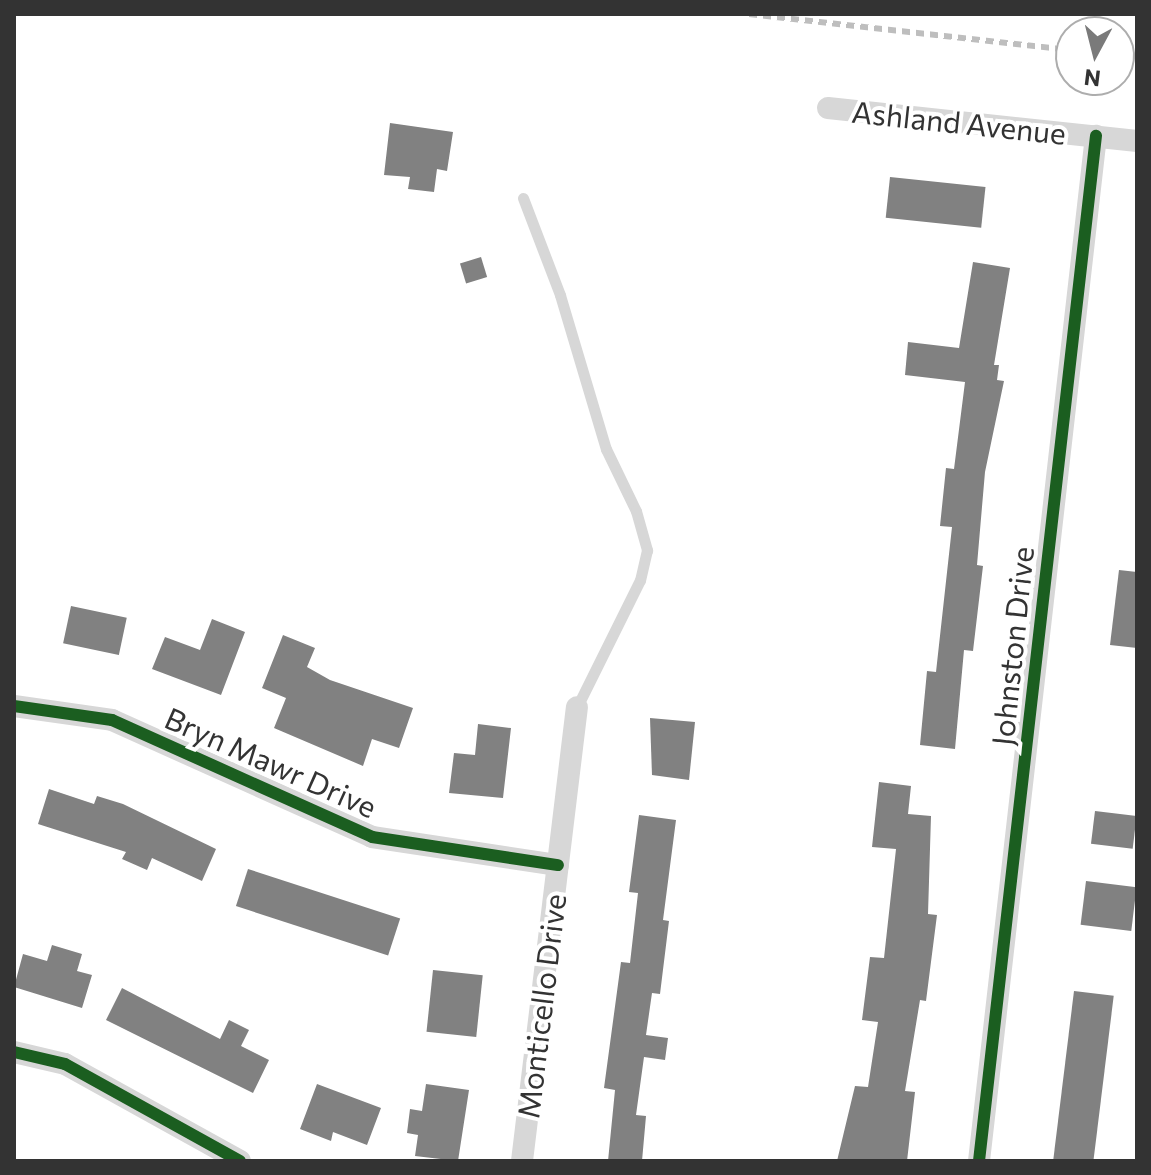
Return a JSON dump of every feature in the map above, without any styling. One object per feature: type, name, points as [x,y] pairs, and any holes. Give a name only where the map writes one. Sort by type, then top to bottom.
[{"type":"street","name":"Ashland Avenue","points":[[828,108],[1137,141]]},
{"type":"street","name":"Johnston Drive","points":[[979,1161],[1096,136]]},
{"type":"street","name":"Bryn Mawr Drive","points":[[14,706],[112,720],[372,837],[558,865]]},
{"type":"street","name":"Monticello Drive","points":[[522,1161],[577,707]]},
{"type":"street","points":[[14,1052],[65,1064],[240,1161]]},
{"type":"lane","points":[[523,198],[560,295],[606,449],[636,511],[647,550],[640,580],[577,707]]},
{"type":"building","points":[[390,123],[453,132],[447,171],[437,169],[434,192],[408,189],[410,177],[384,175]]},
{"type":"building","points":[[890,177],[985,187],[981,228],[886,218]]},
{"type":"building","points":[[481,257],[487,277],[466,284],[460,263]]},
{"type":"building","points":[[973,262],[1010,268],[994,365],[999,365],[997,380],[1004,381],[985,472],[977,565],[983,566],[973,651],[964,650],[955,749],[920,745],[927,671],[936,672],[952,527],[940,526],[946,468],[954,469],[965,382],[905,375],[908,342],[959,348]]},
{"type":"building","points":[[1119,570],[1137,572],[1137,648],[1110,645]]},
{"type":"building","points":[[71,606],[127,618],[119,655],[63,643]]},
{"type":"building","points":[[212,619],[245,632],[221,695],[152,669],[165,637],[200,650]]},
{"type":"building","points":[[283,635],[315,648],[307,667],[330,680],[413,708],[399,748],[372,739],[363,766],[274,728],[286,698],[262,688]]},
{"type":"building","points":[[650,718],[695,722],[689,780],[652,775]]},
{"type":"building","points":[[478,724],[511,728],[503,798],[449,793],[454,753],[475,755]]},
{"type":"building","points":[[879,782],[911,786],[908,814],[931,816],[928,914],[937,915],[926,1001],[920,1000],[905,1091],[915,1092],[907,1161],[837,1161],[855,1086],[868,1087],[878,1022],[862,1020],[870,957],[884,958],[896,849],[872,847]]},
{"type":"building","points":[[49,789],[94,804],[97,796],[123,804],[216,849],[202,881],[152,858],[147,870],[122,859],[126,852],[38,824]]},
{"type":"building","points":[[1095,811],[1137,816],[1133,849],[1091,844]]},
{"type":"building","points":[[639,815],[676,820],[663,920],[669,921],[660,994],[652,993],[646,1035],[668,1038],[665,1060],[644,1057],[636,1115],[646,1116],[642,1161],[608,1161],[615,1090],[604,1088],[621,962],[630,963],[638,893],[629,892]]},
{"type":"building","points":[[248,869],[400,918],[388,956],[236,906]]},
{"type":"building","points":[[1086,881],[1137,887],[1131,931],[1081,925]]},
{"type":"building","points":[[52,945],[82,954],[77,971],[92,975],[82,1008],[14,987],[23,954],[47,961]]},
{"type":"building","points":[[433,970],[483,975],[476,1037],[427,1032]]},
{"type":"building","points":[[122,988],[220,1039],[229,1020],[249,1030],[241,1046],[269,1060],[253,1093],[106,1020]]},
{"type":"building","points":[[1074,991],[1114,996],[1093,1161],[1053,1161]]},
{"type":"building","points":[[317,1084],[381,1108],[367,1145],[333,1132],[331,1141],[300,1129]]},
{"type":"building","points":[[426,1084],[469,1090],[458,1161],[415,1156],[418,1135],[407,1133],[410,1109],[422,1111]]},
{"type":"railway","points":[[749,14],[1055,48]]},
{"type":"cycle path","points":[[979,1161],[1096,136]]},
{"type":"cycle path","points":[[14,706],[112,720],[372,837],[558,865]]},
{"type":"cycle path","points":[[14,1052],[65,1064],[240,1161]]}]
